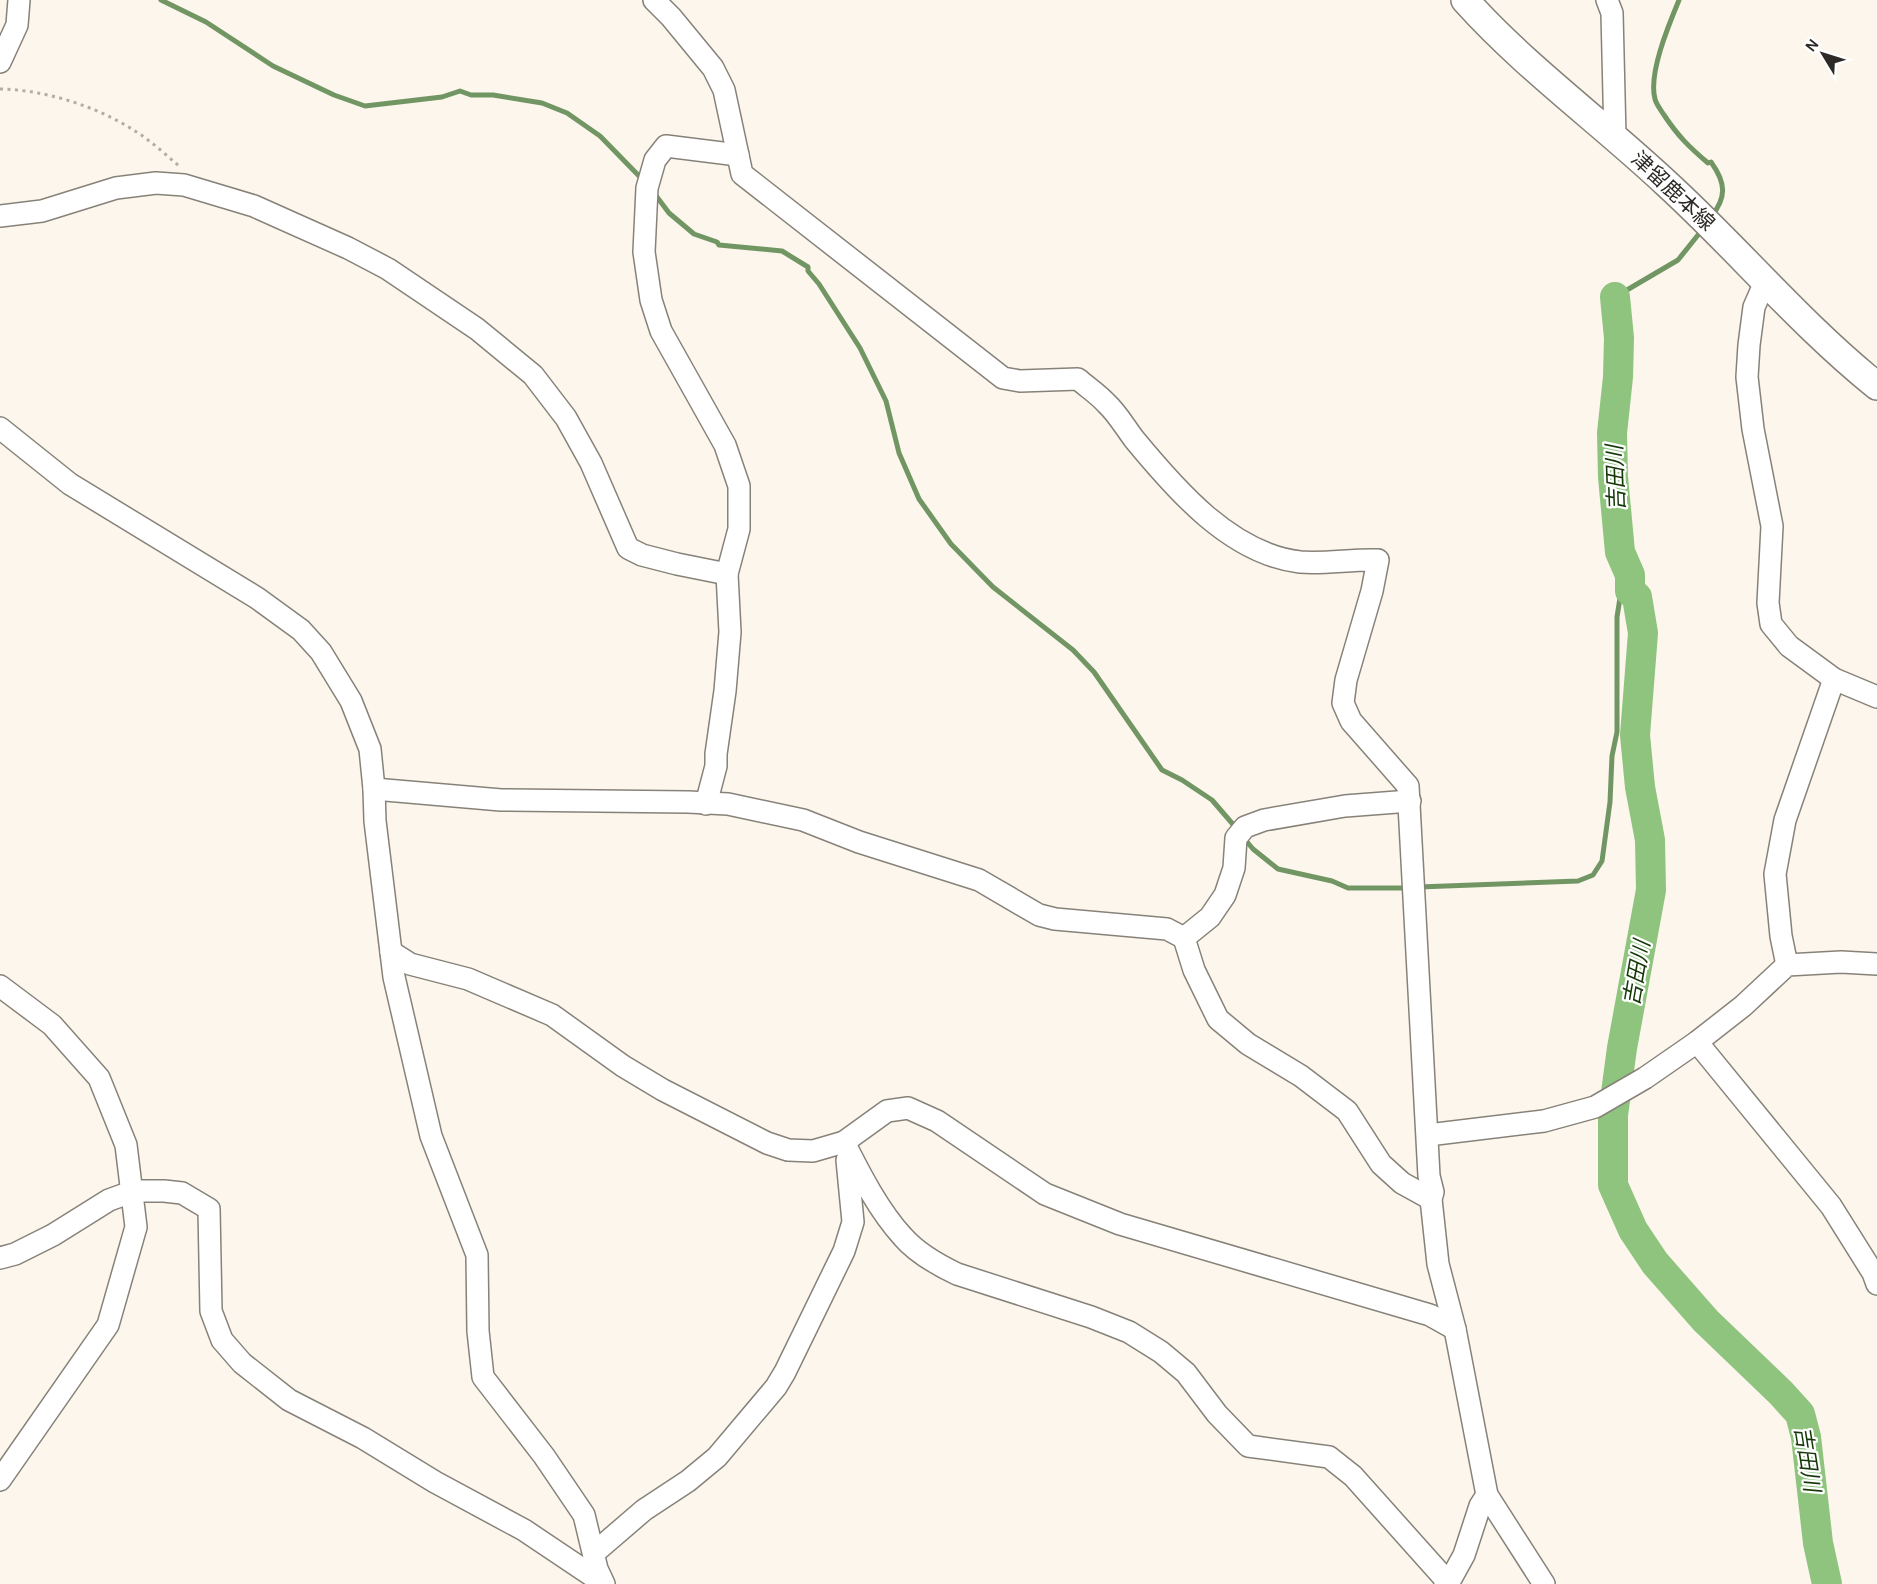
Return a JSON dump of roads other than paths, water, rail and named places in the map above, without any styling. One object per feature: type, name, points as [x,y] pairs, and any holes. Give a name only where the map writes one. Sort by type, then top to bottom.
[{"type":"main road","name":"津留鹿本線","points":[[1465,0],[1524,60],[1668,184],[1840,356],[1877,386]]},
{"type":"street","points":[[0,62],[17,25],[20,0]]},
{"type":"street","points":[[654,0],[713,68],[724,90],[742,174],[1003,378],[1020,381],[1078,379],[1107,403],[1183,497],[1235,537],[1266,553],[1299,561],[1378,560],[1372,591],[1346,680],[1343,703],[1351,721],[1408,786],[1429,1176],[1433,1192],[1431,1199],[1438,1264],[1455,1329],[1487,1495],[1544,1584]]},
{"type":"street","points":[[1607,0],[1612,13],[1615,137]]},
{"type":"street","points":[[706,804],[716,766],[725,691],[730,632],[727,574],[739,529],[739,486],[725,445],[661,331],[651,300],[644,252],[647,188],[655,160],[666,146],[738,155]]},
{"type":"street","points":[[0,216],[42,211],[116,188],[156,183],[184,185],[214,192],[254,206],[348,248],[388,268],[477,329],[533,375],[571,427],[591,463],[628,548],[642,555],[727,574]]},
{"type":"street","points":[[1765,282],[1754,307],[1747,377],[1752,429],[1772,526],[1767,603],[1771,624],[1789,646],[1834,679],[1877,697]]},
{"type":"street","points":[[0,428],[70,484],[257,598],[301,630],[321,652],[351,701],[370,749],[375,821],[394,977],[431,1136],[477,1255],[478,1331],[483,1377],[544,1456],[584,1515],[597,1569],[604,1583]]},
{"type":"street","points":[[1787,965],[1781,936],[1775,874],[1785,820],[1834,679]]},
{"type":"street","points":[[374,789],[501,800],[728,804],[803,820],[860,842],[979,880],[1039,915],[1055,920],[1167,929],[1184,938],[1194,970],[1218,1019],[1248,1044],[1301,1076],[1347,1111],[1381,1164],[1402,1183],[1431,1199]]},
{"type":"street","points":[[1184,938],[1210,917],[1225,895],[1234,868],[1236,838],[1245,827],[1264,820],[1345,806],[1410,801]]},
{"type":"street","points":[[391,952],[410,964],[468,979],[552,1015],[622,1066],[663,1090],[767,1143],[788,1150],[813,1151],[844,1142],[888,1111],[908,1108],[937,1121],[1046,1194],[1109,1220],[1430,1316],[1455,1329]]},
{"type":"street","points":[[1428,1135],[1544,1121],[1595,1107],[1645,1078],[1697,1042],[1743,1006],[1787,965],[1842,962],[1877,964]]},
{"type":"street","points":[[0,986],[52,1025],[99,1078],[126,1145],[136,1227],[108,1325],[0,1480]]},
{"type":"street","points":[[1697,1042],[1831,1206],[1873,1273],[1877,1284]]},
{"type":"street","points":[[594,1553],[644,1510],[688,1481],[717,1456],[776,1387],[844,1251],[853,1222],[844,1142]]},
{"type":"street","points":[[844,1142],[864,1182],[904,1238],[938,1265],[957,1274],[1091,1317],[1129,1332],[1161,1352],[1186,1373],[1218,1414],[1248,1446],[1329,1457],[1353,1476],[1446,1580],[1447,1584]]},
{"type":"street","points":[[0,1258],[15,1254],[53,1235],[109,1200],[132,1192],[182,1193],[209,1209],[211,1311],[222,1340],[242,1363],[289,1400],[363,1438],[435,1482],[524,1530],[604,1583]]},
{"type":"street","points":[[1447,1584],[1464,1554],[1480,1506],[1487,1495]]},
{"type":"waterway","points":[[161,0],[206,22],[273,66],[334,95],[365,106],[442,97],[460,91],[471,95],[493,95],[542,103],[567,113],[600,136],[642,179]]},
{"type":"waterway","points":[[1679,0],[1657,63],[1654,76],[1655,99],[1679,135],[1708,163],[1711,162],[1720,177],[1722,196],[1711,217]]},
{"type":"waterway","points":[[654,193],[669,213],[694,234],[717,242],[719,245],[782,251],[808,267],[808,271],[819,284],[860,348],[886,401],[899,453],[919,499],[951,544],[993,587],[1073,650],[1094,672],[1162,770],[1212,800],[1237,829]]},
{"type":"waterway","points":[[1615,297],[1678,260],[1702,230]]},
{"type":"waterway","name":"吉田川","points":[[1615,297],[1619,338],[1618,377],[1612,433],[1613,477],[1620,552],[1630,575],[1630,591],[1637,597],[1643,633],[1635,735],[1640,787],[1650,840],[1651,890],[1622,1048],[1613,1115],[1613,1185],[1633,1230],[1655,1263],[1706,1321],[1800,1414],[1806,1437],[1818,1543],[1827,1584]]},
{"type":"waterway","points":[[1419,887],[1578,881],[1593,875],[1602,861],[1610,802],[1612,756],[1617,732],[1617,617],[1620,598],[1630,591]]},
{"type":"waterway","points":[[1242,836],[1253,849],[1278,869],[1332,881],[1348,888],[1410,888]]}]
